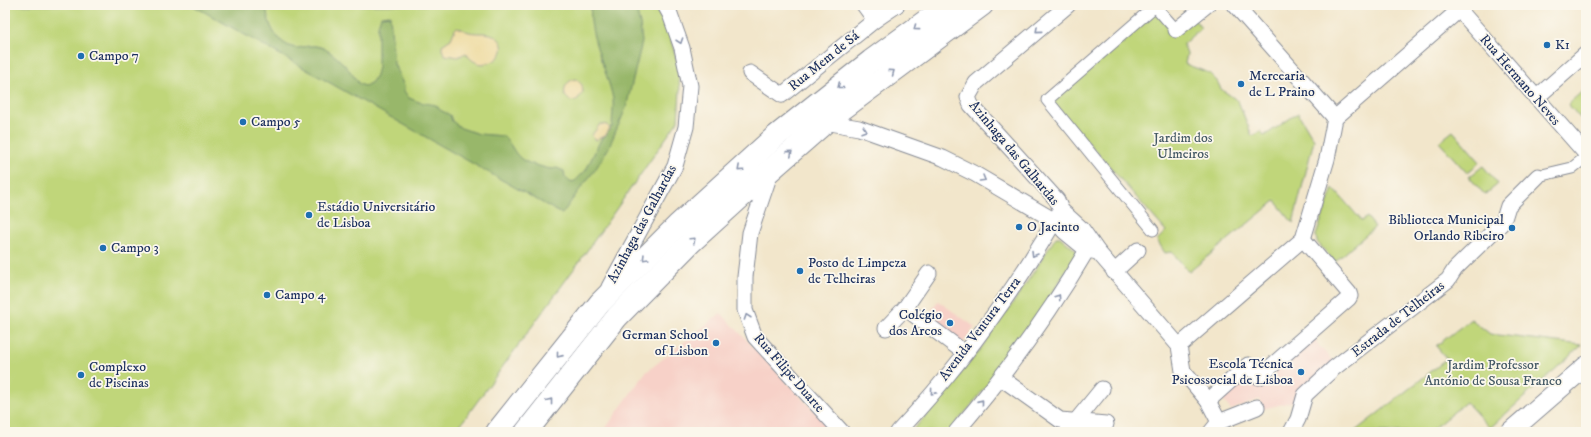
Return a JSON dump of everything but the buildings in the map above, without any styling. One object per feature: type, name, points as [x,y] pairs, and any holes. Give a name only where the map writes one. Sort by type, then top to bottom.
[{"type":"highway","points":[[497,432],[600,303],[677,226],[775,137],[870,61],[948,5]]},
{"type":"highway","points":[[526,432],[617,317],[691,242],[772,168],[826,122],[982,5]]},
{"type":"street","name":"Azinhaga das Galhardas","points":[[600,303],[675,166],[686,127],[690,86],[682,48],[670,14],[665,5]]},
{"type":"street","points":[[864,5],[875,20]]},
{"type":"street","name":"Rua Mem de Sá","points":[[750,73],[782,95],[875,20],[897,5]]},
{"type":"street","name":"Azinhaga das Galhardas","points":[[1068,5],[976,83],[968,97],[970,105],[1057,200],[1058,215],[1066,232],[1093,251],[1114,272],[1180,346]]},
{"type":"street","points":[[1153,230],[1047,100],[1155,6],[1176,30],[1206,5]]},
{"type":"street","points":[[1235,5],[1335,118]]},
{"type":"street","points":[[1257,407],[1215,427],[1208,401],[1183,371],[1180,346],[1303,239],[1327,159],[1335,118],[1457,7]]},
{"type":"street","name":"Rua Hermano Neves","points":[[1457,7],[1586,155]]},
{"type":"street","points":[[1536,98],[1586,54]]},
{"type":"street","name":"Azinhaga das Galhardas","points":[[826,122],[859,128],[943,158],[1058,215]]},
{"type":"street","name":"Estrada de Telheiras","points":[[1291,432],[1298,419],[1305,395],[1334,368],[1448,280],[1455,269],[1503,222],[1508,206],[1538,176],[1572,168],[1586,155]]},
{"type":"street","name":"Rua Filipe Duarte","points":[[772,168],[750,233],[745,277],[745,310],[755,337],[842,432]]},
{"type":"street","name":"Avenida Ventura Terra","points":[[898,432],[919,410],[965,353],[1013,289],[1058,215]]},
{"type":"street","points":[[1208,401],[1248,364],[1260,377],[1349,298],[1350,293],[1303,239]]},
{"type":"street","points":[[1114,272],[1138,250]]},
{"type":"street","points":[[956,432],[1001,378],[1093,251]]},
{"type":"street","points":[[886,328],[905,308],[929,273]]},
{"type":"street","points":[[905,308],[965,353]]},
{"type":"street","points":[[1510,432],[1586,366]]},
{"type":"street","points":[[1001,378],[1071,427],[1106,424]]},
{"type":"street","points":[[1071,427],[1102,389]]},
{"type":"shaded area","name":"Colégio dos Arcos","points":[[938,301],[975,327],[961,345],[925,319]]},
{"type":"shaded area","name":"German School of Lisbon","points":[[721,313],[834,432],[603,432],[645,373]]},
{"type":"shaded area","name":"Escola Técnica Psicossocial de Lisboa","points":[[1314,337],[1319,346],[1336,364],[1299,400],[1263,409],[1260,399],[1231,410],[1222,399],[1241,383],[1245,388],[1254,381],[1261,389],[1276,376],[1276,370]]},
{"type":"green space","name":"Estádio Universitário de Lisboa","points":[[5,5],[654,5],[670,37],[677,61],[680,90],[678,121],[579,262],[455,432],[5,432]]},
{"type":"green space","points":[[192,5],[266,5],[273,31],[284,43],[294,48],[309,46],[322,47],[335,56],[344,65],[359,84],[365,86],[372,82],[378,67],[378,25],[381,16],[390,15],[394,64],[404,86],[404,91],[409,98],[419,102],[436,105],[440,110],[450,115],[452,121],[461,128],[479,134],[504,136],[517,155],[525,161],[531,164],[552,169],[557,168],[564,171],[565,177],[570,182],[575,181],[586,170],[601,139],[606,135],[610,127],[612,127],[613,99],[592,28],[591,5],[635,5],[640,24],[642,42],[626,108],[608,149],[595,170],[562,214]]},
{"type":"green space","name":"Jardim dos Ulmeiros","points":[[1156,12],[1171,30],[1191,15],[1201,28],[1183,44],[1187,54],[1185,64],[1209,73],[1217,81],[1221,89],[1238,101],[1252,136],[1261,131],[1264,136],[1298,113],[1314,140],[1293,223],[1275,201],[1189,272],[1172,252],[1165,253],[1157,240],[1166,231],[1052,101]]},
{"type":"green space","points":[[1586,88],[1586,125],[1568,104]]},
{"type":"green space","points":[[1453,131],[1480,162],[1467,173],[1439,142]]},
{"type":"green space","points":[[1483,166],[1498,184],[1485,195],[1469,177]]},
{"type":"green space","points":[[1333,188],[1362,221],[1367,217],[1375,227],[1335,262],[1317,242],[1316,235]]},
{"type":"green space","points":[[1056,237],[1060,237],[1078,252],[1029,330],[970,407],[948,432],[911,432],[936,404],[984,344]]},
{"type":"green space","name":"Jardim Professor António de Sousa Franco","points":[[1471,319],[1490,334],[1582,345],[1490,428],[1466,402],[1429,432],[1354,432],[1447,359],[1436,346]]},
{"type":"sand","points":[[457,27],[469,32],[493,35],[500,41],[502,48],[501,54],[496,60],[481,64],[473,61],[466,53],[458,57],[445,55],[442,50],[442,45],[451,39]]},
{"type":"sand","points":[[576,79],[582,85],[583,92],[577,100],[570,101],[565,96],[565,87],[570,81]]},
{"type":"sand","points":[[600,124],[607,125],[610,128],[606,135],[596,140],[592,135]]},
{"type":"place","name":"K1","points":[[1547,45]]},
{"type":"place","name":"Campo 7","points":[[81,56]]},
{"type":"place","name":"Mercearia de L Praino","points":[[1241,84]]},
{"type":"place","name":"Campo 5","points":[[243,122]]},
{"type":"place","name":"Estádio Universitário de Lisboa","points":[[309,215]]},
{"type":"place","name":"O Jacinto","points":[[1019,227]]},
{"type":"place","name":"Biblioteca Municipal Orlando Ribeiro","points":[[1512,228]]},
{"type":"place","name":"Campo 3","points":[[103,248]]},
{"type":"place","name":"Posto de Limpeza de Telheiras","points":[[800,271]]},
{"type":"place","name":"Campo 4","points":[[267,295]]},
{"type":"place","name":"Colégio dos Arcos","points":[[950,323]]},
{"type":"place","name":"German School of Lisbon","points":[[716,343]]},
{"type":"place","name":"Escola Técnica Psicossocial de Lisboa","points":[[1301,372]]},
{"type":"place","name":"Complexo de Piscinas","points":[[81,375]]}]
